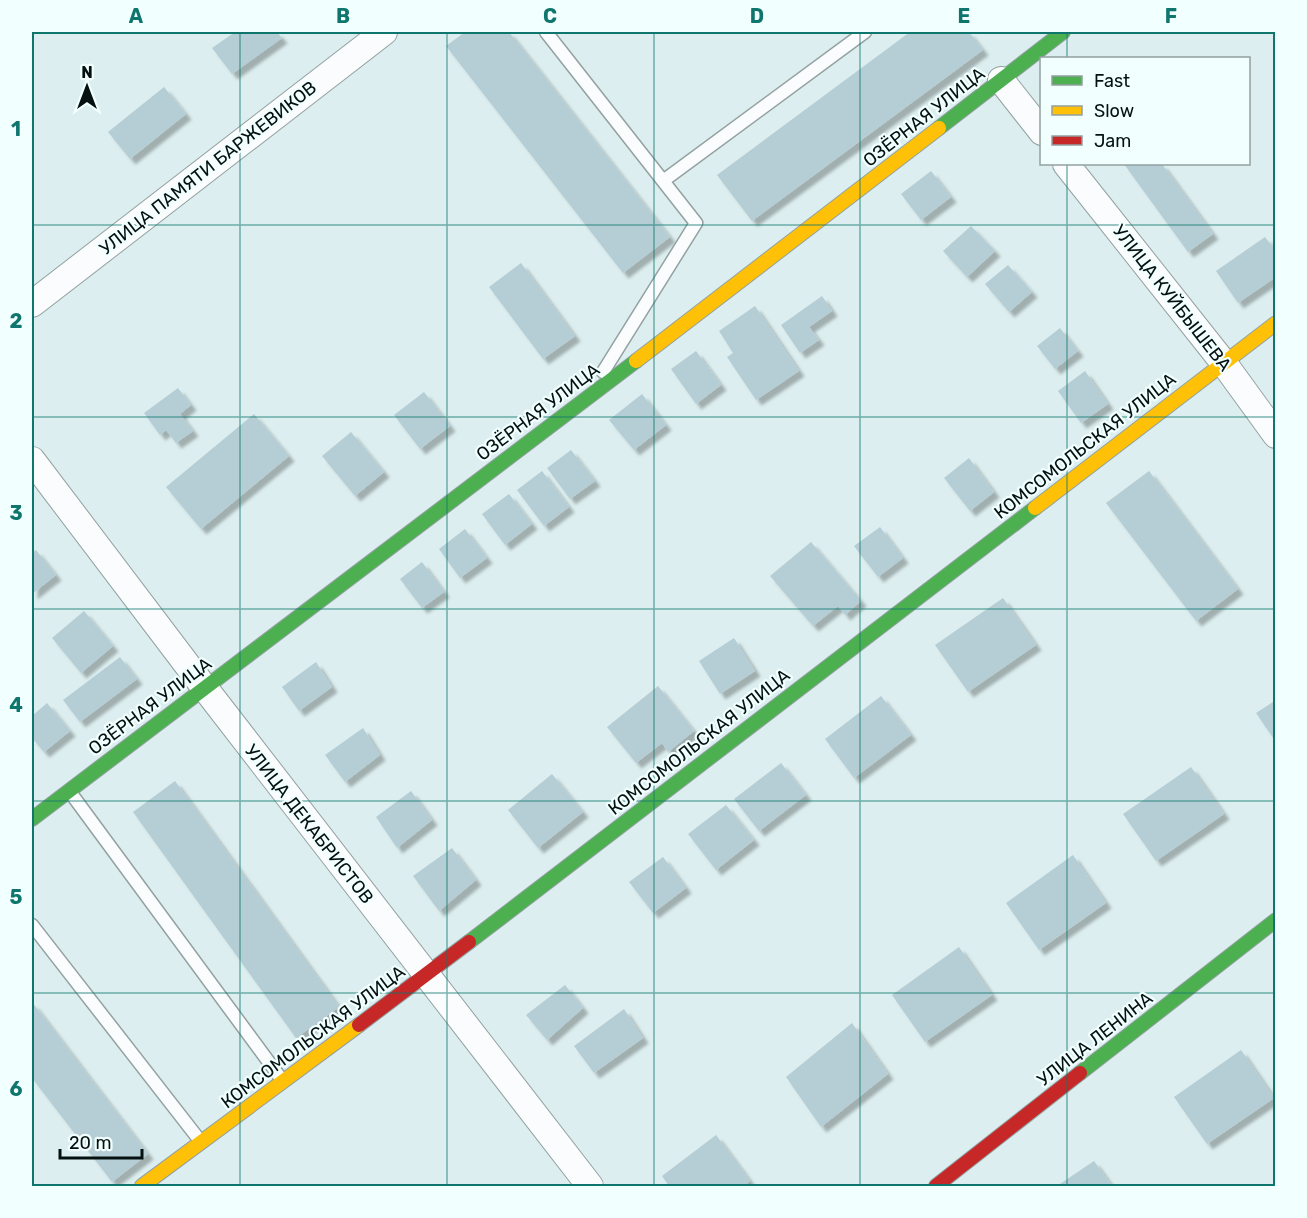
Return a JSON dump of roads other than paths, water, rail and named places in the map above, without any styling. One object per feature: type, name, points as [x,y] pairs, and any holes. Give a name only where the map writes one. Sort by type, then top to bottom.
[{"type":"street","name":"УЛИЦА ПАМЯТИ БАРЖЕВИКОВ","points":[[32,304],[384,32]]},
{"type":"street","name":"ОЗЁРНАЯ УЛИЦА","points":[[32,819],[586,399],[1063,32]]},
{"type":"street","points":[[1001,80],[1040,131]]},
{"type":"street","name":"УЛИЦА КУЙБЫШЕВА","points":[[1067,165],[1223,362],[1275,435]]},
{"type":"street","name":"КОМСОМОЛЬСКАЯ УЛИЦА","points":[[142,1186],[425,976],[1275,322]]},
{"type":"street","name":"УЛИЦА ДЕКАБРИСТОВ","points":[[32,460],[425,976],[590,1186]]},
{"type":"street","name":"УЛИЦА ЛЕНИНА","points":[[936,1186],[1275,920]]},
{"type":"lane","points":[[546,32],[696,223],[586,399]]},
{"type":"lane","points":[[663,181],[865,32]]},
{"type":"lane","points":[[69,791],[283,1082]]},
{"type":"lane","points":[[32,925],[201,1143]]}]
